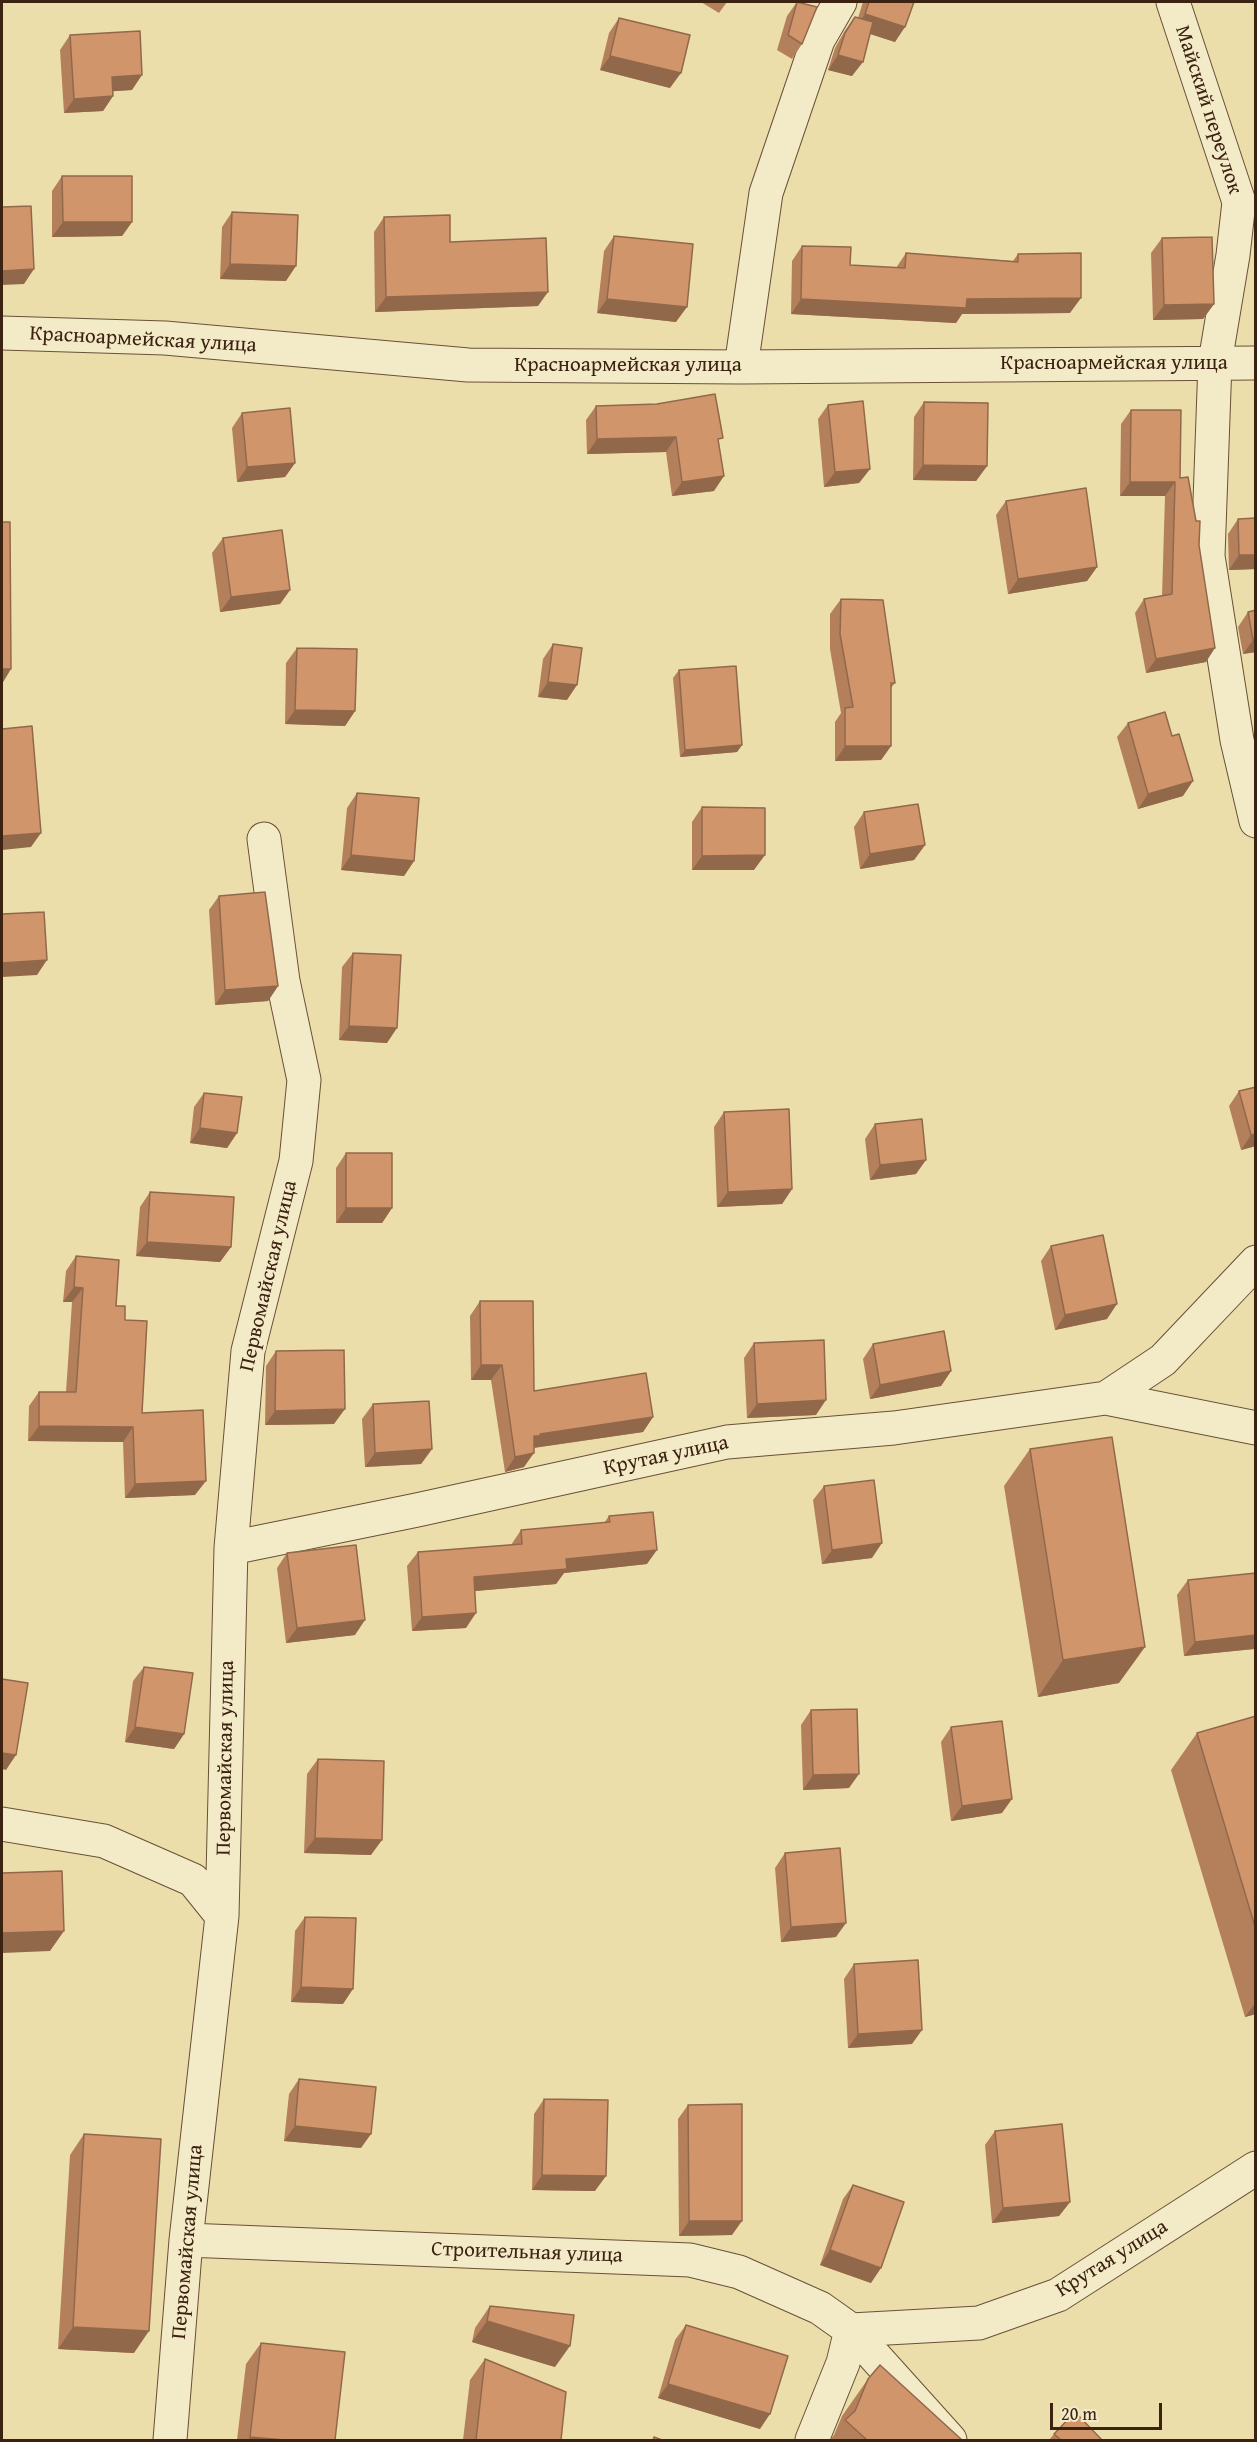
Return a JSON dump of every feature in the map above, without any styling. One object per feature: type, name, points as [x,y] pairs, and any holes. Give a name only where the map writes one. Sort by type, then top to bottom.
[{"type":"street","points":[[741,367],[766,193],[818,40],[840,2]]},
{"type":"street","name":"Майский переулок","points":[[1173,2],[1247,199],[1233,255],[1215,362],[1208,556],[1237,740],[1256,821]]},
{"type":"street","name":"Красноармейская улица","points":[[2,333],[165,338],[468,364],[741,367],[1256,363]]},
{"type":"street","name":"Первомайская улица","points":[[170,2440],[186,2240],[222,1916],[231,1548],[248,1351],[296,1161],[304,1080],[284,981],[264,839]]},
{"type":"street","name":"Крутая улица","points":[[1106,1398],[1164,1360],[1256,1262]]},
{"type":"street","name":"Крутая улица","points":[[231,1548],[728,1442],[894,1428],[1106,1398],[1256,1428]]},
{"type":"street","points":[[2,1824],[104,1841],[193,1880],[222,1916]]},
{"type":"street","name":"Крутая улица","points":[[851,2330],[979,2323],[1058,2295],[1256,2168]]},
{"type":"street","name":"Строительная улица","points":[[186,2240],[690,2260],[739,2272],[820,2308],[851,2330],[950,2440]]},
{"type":"street","points":[[812,2440],[843,2363],[851,2330]]},
{"type":"building","points":[[797,2],[817,7],[802,44],[788,35]]},
{"type":"building","points":[[869,2],[914,2],[905,27],[865,14]]},
{"type":"building","points":[[855,17],[873,22],[863,62],[838,55],[845,33]]},
{"type":"building","points":[[619,18],[690,35],[681,73],[610,56]]},
{"type":"building","points":[[140,31],[142,75],[112,77],[113,96],[74,99],[70,35]]},
{"type":"building","points":[[62,176],[132,176],[132,222],[63,222]]},
{"type":"building","points":[[31,206],[34,269],[2,271],[2,207]]},
{"type":"building","points":[[232,212],[298,215],[296,266],[230,264]]},
{"type":"building","points":[[450,215],[450,242],[546,238],[548,292],[386,297],[384,217]]},
{"type":"building","points":[[614,236],[693,244],[687,307],[607,299]]},
{"type":"building","points":[[1212,237],[1214,304],[1164,305],[1162,238]]},
{"type":"building","points":[[802,246],[851,247],[850,265],[905,268],[906,253],[1018,262],[1018,254],[1081,253],[1081,298],[967,299],[966,308],[801,299]]},
{"type":"building","points":[[715,394],[723,438],[718,439],[724,476],[682,482],[676,437],[597,439],[596,406],[657,404]]},
{"type":"building","points":[[863,401],[870,469],[835,472],[828,405]]},
{"type":"building","points":[[924,402],[988,403],[987,466],[923,465]]},
{"type":"building","points":[[290,408],[295,463],[247,467],[242,413]]},
{"type":"building","points":[[1131,410],[1181,410],[1180,478],[1188,477],[1196,521],[1200,521],[1199,545],[1215,648],[1156,659],[1144,599],[1172,594],[1175,482],[1130,482]]},
{"type":"building","points":[[1086,488],[1097,567],[1018,579],[1006,501]]},
{"type":"building","points":[[1256,518],[1256,555],[1239,555],[1238,519]]},
{"type":"building","points":[[2,522],[10,522],[11,669],[2,669]]},
{"type":"building","points":[[282,530],[290,590],[231,597],[223,538]]},
{"type":"building","points":[[841,599],[883,600],[895,683],[891,683],[891,746],[845,746],[845,708],[853,707],[840,634]]},
{"type":"building","points":[[1256,610],[1256,639],[1253,640],[1248,612]]},
{"type":"building","points":[[553,644],[582,648],[577,685],[548,682]]},
{"type":"building","points":[[297,648],[357,649],[355,711],[295,710]]},
{"type":"building","points":[[736,666],[742,745],[685,750],[679,670]]},
{"type":"building","points":[[1165,712],[1172,736],[1179,734],[1193,781],[1148,794],[1128,723]]},
{"type":"building","points":[[32,726],[41,833],[2,836],[2,729]]},
{"type":"building","points":[[357,793],[419,798],[414,861],[351,855]]},
{"type":"building","points":[[918,804],[925,845],[870,854],[864,812]]},
{"type":"building","points":[[702,807],[765,808],[765,855],[702,856]]},
{"type":"building","points":[[265,892],[278,986],[225,990],[219,896]]},
{"type":"building","points":[[44,912],[47,960],[2,963],[2,914]]},
{"type":"building","points":[[353,953],[401,955],[397,1028],[349,1026]]},
{"type":"building","points":[[1256,1087],[1256,1134],[1251,1135],[1239,1091]]},
{"type":"building","points":[[204,1093],[242,1097],[237,1133],[200,1128]]},
{"type":"building","points":[[789,1109],[792,1189],[728,1192],[724,1112]]},
{"type":"building","points":[[922,1119],[926,1160],[880,1165],[875,1124]]},
{"type":"building","points":[[346,1153],[392,1153],[392,1208],[346,1208]]},
{"type":"building","points":[[150,1192],[234,1197],[231,1247],[147,1242]]},
{"type":"building","points":[[1103,1235],[1117,1304],[1065,1315],[1051,1246]]},
{"type":"building","points":[[76,1256],[119,1260],[116,1306],[125,1306],[125,1320],[147,1321],[142,1413],[203,1410],[206,1481],[135,1484],[133,1427],[39,1426],[39,1392],[76,1392],[83,1288],[74,1287]]},
{"type":"building","points":[[480,1301],[533,1301],[534,1391],[646,1373],[653,1417],[540,1434],[541,1436],[534,1436],[534,1453],[515,1457],[502,1365],[481,1365]]},
{"type":"building","points":[[944,1331],[951,1371],[880,1385],[873,1344]]},
{"type":"building","points":[[824,1340],[826,1400],[757,1404],[754,1343]]},
{"type":"building","points":[[344,1350],[345,1409],[275,1411],[276,1351]]},
{"type":"building","points":[[429,1401],[432,1449],[375,1453],[373,1404]]},
{"type":"building","points":[[1112,1437],[1145,1647],[1063,1660],[1030,1449]]},
{"type":"building","points":[[874,1480],[882,1543],[832,1550],[824,1486]]},
{"type":"building","points":[[653,1512],[657,1550],[566,1559],[567,1569],[474,1577],[476,1613],[422,1617],[418,1552],[522,1544],[521,1530],[610,1522],[609,1516]]},
{"type":"building","points":[[356,1545],[365,1620],[297,1628],[287,1553]]},
{"type":"building","points":[[1256,1573],[1256,1635],[1195,1642],[1188,1580]]},
{"type":"building","points":[[144,1667],[193,1673],[184,1734],[135,1727]]},
{"type":"building","points":[[2,1679],[28,1683],[16,1755],[2,1753]]},
{"type":"building","points":[[857,1709],[859,1774],[813,1775],[811,1710]]},
{"type":"building","points":[[1256,1716],[1256,1930],[1197,1733]]},
{"type":"building","points":[[1002,1721],[1012,1799],[962,1806],[951,1727]]},
{"type":"building","points":[[318,1759],[384,1761],[382,1840],[315,1838]]},
{"type":"building","points":[[840,1848],[846,1923],[791,1927],[785,1853]]},
{"type":"building","points":[[62,1871],[64,1931],[2,1933],[2,1873]]},
{"type":"building","points":[[305,1917],[356,1918],[353,1989],[301,1987]]},
{"type":"building","points":[[918,1960],[922,2030],[858,2034],[854,1964]]},
{"type":"building","points":[[299,2079],[376,2087],[371,2134],[295,2126]]},
{"type":"building","points":[[544,2099],[608,2100],[606,2176],[542,2175]]},
{"type":"building","points":[[742,2104],[742,2221],[689,2221],[688,2105]]},
{"type":"building","points":[[1062,2124],[1070,2202],[1003,2208],[995,2131]]},
{"type":"building","points":[[84,2134],[161,2139],[149,2331],[73,2327]]},
{"type":"building","points":[[853,2185],[904,2202],[881,2268],[830,2250]]},
{"type":"building","points":[[490,2306],[574,2315],[570,2346],[487,2321]]},
{"type":"building","points":[[686,2325],[788,2356],[770,2414],[668,2384]]},
{"type":"building","points":[[261,2343],[345,2352],[335,2440],[250,2437]]},
{"type":"building","points":[[485,2359],[566,2392],[561,2440],[476,2440]]},
{"type":"building","points":[[880,2365],[962,2440],[867,2440],[845,2420],[855,2411],[868,2379]]},
{"type":"building","points":[[1075,2412],[1102,2440],[1061,2440],[1054,2434]]}]
